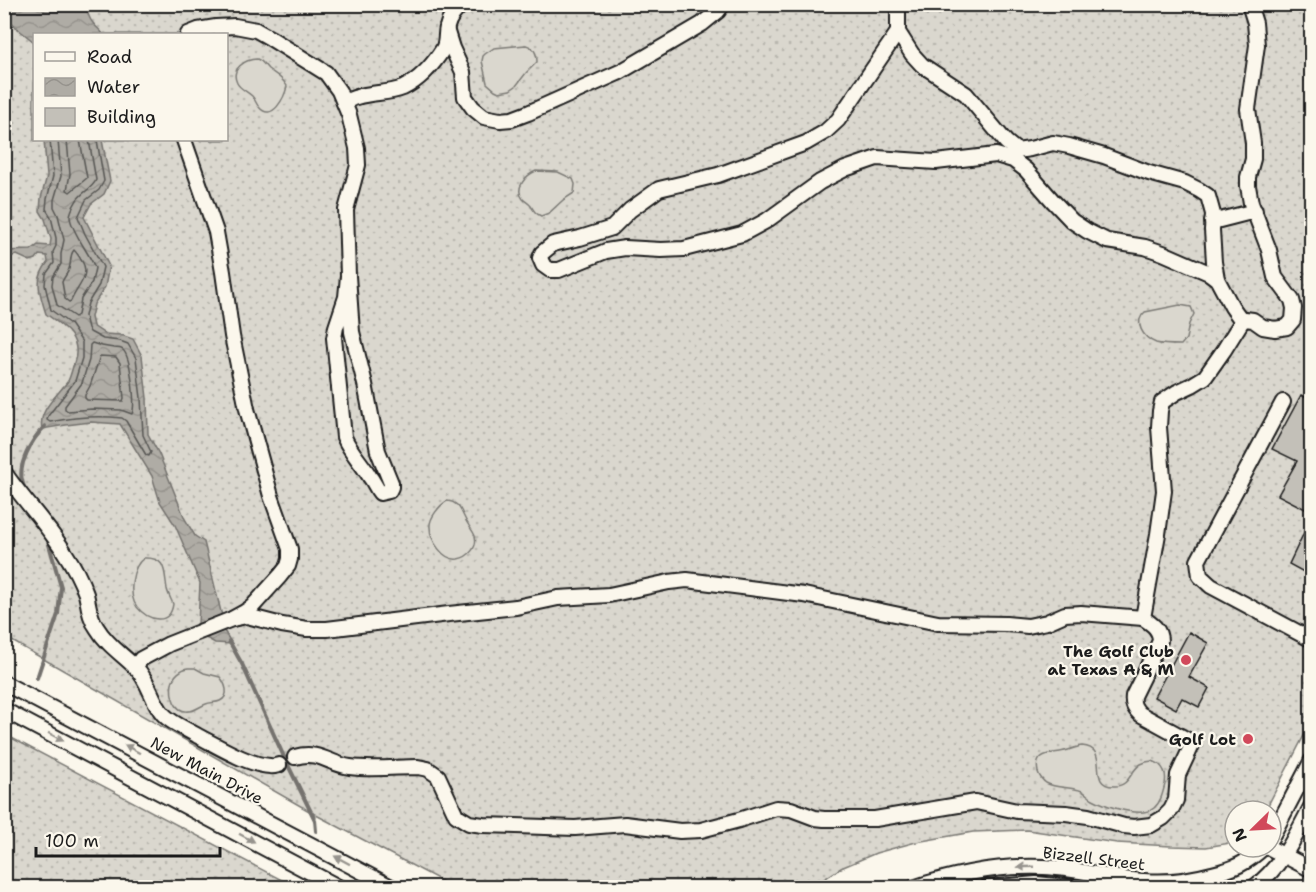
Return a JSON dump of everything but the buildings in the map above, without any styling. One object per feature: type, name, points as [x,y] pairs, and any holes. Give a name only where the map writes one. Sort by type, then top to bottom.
[{"type":"street","points":[[344,102],[358,96],[402,88],[419,77],[436,61],[446,44],[447,26],[455,11],[463,4]]},
{"type":"street","points":[[447,32],[463,72],[465,97],[473,108],[484,117],[500,120],[512,119],[620,72],[702,24],[723,4]]},
{"type":"street","points":[[898,4],[898,32],[912,54],[922,65],[966,94],[1011,148],[1017,151],[1053,143],[1069,146],[1185,183],[1208,196],[1213,214],[1214,262],[1217,279],[1242,321]]},
{"type":"street","points":[[1143,618],[1164,491],[1159,427],[1162,402],[1205,377],[1245,319],[1253,320],[1263,327],[1275,329],[1287,327],[1293,320],[1292,300],[1275,277],[1269,250],[1248,186],[1253,159],[1253,143],[1248,109],[1257,45],[1255,23],[1249,4]]},
{"type":"street","points":[[190,33],[216,27],[235,26],[256,30],[326,74],[344,102],[357,148],[357,165],[346,210],[352,332],[378,451],[391,483],[389,491],[384,493],[376,489],[348,447],[344,436],[334,339],[346,297],[348,276]]},
{"type":"street","points":[[898,32],[838,120],[825,132],[806,143],[718,175],[659,189],[630,210],[612,228],[553,244],[542,253],[540,258],[543,265],[550,270],[559,270],[606,251],[625,248],[684,249],[742,234],[766,221],[820,182],[845,169],[877,158],[936,162],[996,155],[1013,160],[1026,170],[1072,221],[1087,231],[1107,241],[1145,247],[1163,253],[1209,273],[1217,279]]},
{"type":"street","points":[[135,667],[141,659],[151,653],[232,619],[252,607],[288,566],[290,559],[290,549],[271,496],[247,409],[232,336],[216,232],[184,141]]},
{"type":"street","points":[[1212,222],[1255,211]]},
{"type":"street","points":[[1283,402],[1198,561],[1200,576],[1212,586],[1311,640]]},
{"type":"street","points":[[4,472],[65,552],[83,586],[89,613],[96,627],[114,650],[141,674],[156,705],[166,717],[237,756],[269,766],[279,765]]},
{"type":"street","points":[[232,619],[248,616],[282,625],[327,629],[516,607],[558,598],[609,595],[687,580],[804,595],[938,623],[1028,626],[1047,622],[1065,614],[1081,613],[1143,618],[1156,628],[1160,634],[1160,641],[1133,696],[1134,709],[1198,745],[1178,775],[1176,800],[1171,810],[1151,825],[1134,827],[1088,816],[1017,811],[976,802],[875,819],[848,820],[815,818],[791,809],[776,808],[701,830],[680,831],[625,824],[576,828],[483,825],[469,823],[456,815],[451,809],[438,776],[428,769],[352,767],[340,765],[319,756],[295,757]]},
{"type":"street","name":"New Main Drive","points":[[4,682],[393,888]]},
{"type":"street","points":[[4,710],[340,888]]},
{"type":"street","points":[[1283,815],[1311,760]]},
{"type":"street","points":[[146,785],[157,762]]},
{"type":"street","points":[[1252,888],[1274,869],[1284,856],[1311,805]]},
{"type":"street","points":[[1284,856],[1311,870]]},
{"type":"street","name":"Bizzell Street","points":[[913,888],[951,877],[1017,867],[1085,871],[1142,881],[1163,882],[1233,869],[1250,859]]},
{"type":"street","points":[[986,871],[987,887]]},
{"type":"street","name":"Bizzell Street","points":[[987,887],[1036,884],[1078,888]]},
{"type":"shaded area","points":[[5,5],[1311,5],[1311,722],[1271,799],[1223,799],[1223,844],[1206,847],[1117,843],[1027,830],[973,832],[916,842],[876,853],[841,868],[812,887],[453,887],[318,816],[5,637]]},
{"type":"shaded area","points":[[526,45],[534,51],[537,62],[510,90],[499,92],[495,90],[487,83],[483,56],[494,48]]},
{"type":"shaded area","points":[[257,59],[281,78],[287,86],[281,102],[269,112],[259,107],[252,96],[238,85],[235,78],[235,73],[240,66]]},
{"type":"shaded area","points":[[536,171],[558,172],[573,179],[575,184],[574,193],[549,213],[541,216],[523,199],[520,191],[522,182]]},
{"type":"shaded area","points":[[1180,305],[1191,307],[1194,314],[1186,339],[1181,345],[1156,343],[1144,334],[1140,320],[1145,312]]},
{"type":"shaded area","points":[[447,501],[458,506],[476,540],[472,551],[458,559],[447,557],[438,549],[431,532],[430,523],[433,516]]},
{"type":"shaded area","points":[[144,558],[157,560],[163,567],[167,591],[173,604],[168,616],[163,618],[147,616],[137,607],[132,596],[134,574]]},
{"type":"shaded area","points":[[188,668],[195,668],[220,677],[226,689],[223,699],[191,711],[180,709],[174,702],[172,683],[178,673]]},
{"type":"shaded area","points":[[4,734],[295,887],[5,887]]},
{"type":"shaded area","points":[[1082,746],[1091,748],[1096,753],[1101,780],[1114,786],[1127,781],[1141,764],[1152,762],[1160,765],[1165,773],[1165,784],[1156,806],[1148,811],[1132,812],[1099,802],[1082,791],[1050,785],[1042,780],[1037,766],[1040,758],[1047,754]]},
{"type":"water","points":[[4,5],[84,5],[91,21],[102,33],[33,33],[33,41],[5,16]]},
{"type":"water","points":[[44,141],[102,141],[110,181],[104,194],[91,204],[84,217],[109,266],[105,287],[94,304],[91,317],[93,326],[105,334],[121,335],[133,339],[142,356],[148,434],[159,454],[185,519],[195,536],[204,542],[223,629],[232,644],[215,643],[206,638],[198,624],[200,583],[175,525],[160,502],[152,476],[120,424],[91,422],[42,429],[46,409],[69,379],[76,346],[65,328],[46,314],[39,281],[48,262],[47,256],[39,255],[30,261],[17,255],[8,257],[4,251],[31,250],[38,245],[50,246],[51,239],[40,211],[47,176]]},
{"type":"waterway","points":[[30,497],[21,477],[23,461],[30,445],[45,426]]},
{"type":"waterway","points":[[37,678],[58,614],[61,587],[48,541]]},
{"type":"waterway","points":[[229,641],[315,820],[316,831]]},
{"type":"place","name":"The Golf Club at Texas A & M","points":[[1186,660]]},
{"type":"place","name":"Golf Lot","points":[[1248,739]]}]
